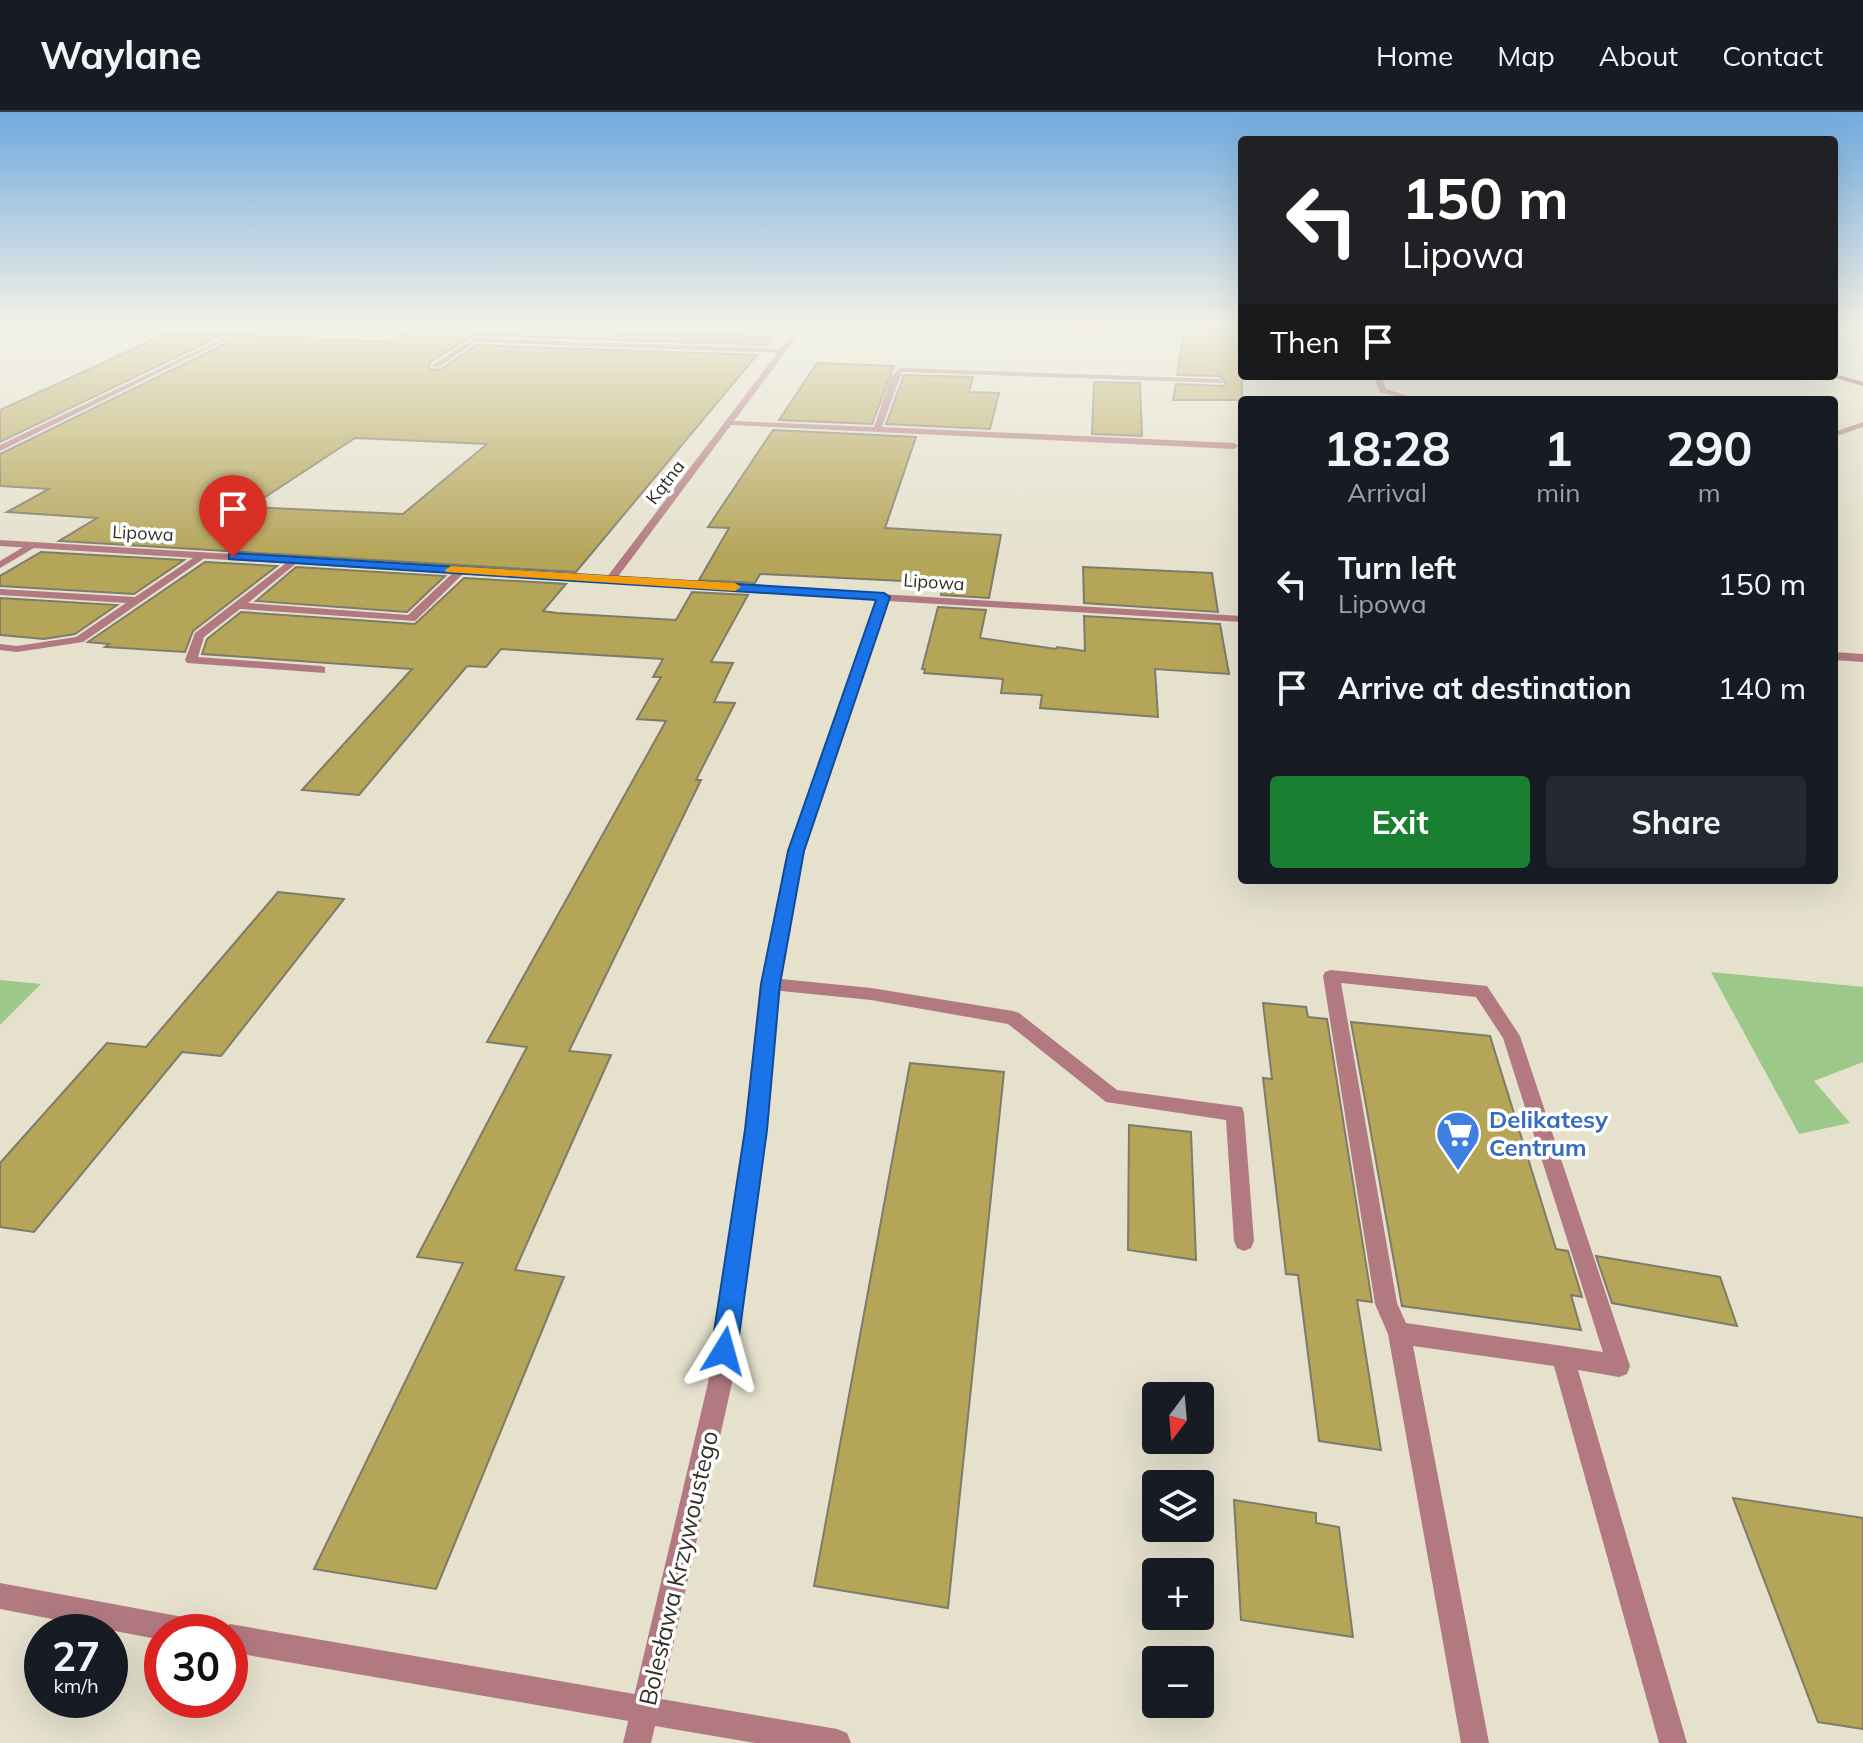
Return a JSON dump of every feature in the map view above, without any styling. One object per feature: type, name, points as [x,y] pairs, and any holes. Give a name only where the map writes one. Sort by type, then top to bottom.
[{"type":"street","points":[[0,448],[93,403]]},
{"type":"street","name":"Kątna","points":[[611,579],[745,403]]},
{"type":"street","points":[[877,430],[886,403]]},
{"type":"street","points":[[731,423],[1234,446]]},
{"type":"street","points":[[1838,433],[1863,424]]},
{"type":"street","name":"Lipowa","points":[[0,543],[1238,619]]},
{"type":"street","points":[[0,565],[34,545]]},
{"type":"street","points":[[0,647],[17,649],[79,640],[202,555]]},
{"type":"street","points":[[294,560],[199,635],[191,660],[321,670]]},
{"type":"street","points":[[238,606],[411,619],[462,570]]},
{"type":"street","points":[[0,592],[137,600]]},
{"type":"street","name":"Bolesława Krzywoustego","points":[[637,1743],[720,1383],[756,1130],[771,984],[796,851],[884,597]]},
{"type":"street","points":[[1838,656],[1863,658]]},
{"type":"street","points":[[1399,1333],[1619,1366],[1511,1036],[1481,991],[1331,976],[1386,1304],[1399,1333],[1475,1743]]},
{"type":"street","points":[[771,984],[871,994],[1013,1018],[1113,1097],[1235,1113],[1244,1241]]},
{"type":"street","points":[[1563,1356],[1673,1743]]},
{"type":"street","points":[[0,1596],[144,1623]]},
{"type":"street","points":[[248,1641],[837,1743]]},
{"type":"green space","points":[[1711,972],[1863,987],[1863,1062],[1814,1081],[1850,1123],[1799,1134]]},
{"type":"green space","points":[[0,980],[41,984],[0,1025]]},
{"type":"building","points":[[15,403],[81,403],[0,442],[0,410]]},
{"type":"building","points":[[104,403],[717,403],[576,572],[59,541],[97,518],[7,512],[49,489],[0,486],[0,454]],"holes":[[[355,438],[487,444],[403,514],[250,507]]]},
{"type":"building","points":[[790,403],[880,403],[872,424],[779,420]]},
{"type":"building","points":[[894,403],[996,403],[990,429],[886,424]]},
{"type":"building","points":[[1093,403],[1141,403],[1142,436],[1092,434]]},
{"type":"building","points":[[773,430],[916,437],[885,528],[1001,535],[989,598],[941,595],[944,583],[760,574],[755,583],[699,580],[729,528],[708,527]]},
{"type":"building","points":[[41,552],[184,560],[134,594],[0,586],[0,576]]},
{"type":"building","points":[[205,562],[277,566],[193,631],[185,652],[105,647],[109,644],[88,642]]},
{"type":"building","points":[[296,567],[445,576],[407,612],[256,601]]},
{"type":"building","points":[[1083,567],[1212,573],[1218,612],[1084,603]]},
{"type":"building","points":[[464,578],[566,584],[543,611],[557,613],[676,620],[692,592],[748,595],[711,662],[733,663],[714,702],[735,703],[696,780],[701,780],[569,1051],[611,1055],[515,1270],[564,1277],[436,1589],[314,1569],[463,1263],[417,1257],[527,1047],[487,1042],[666,721],[637,719],[661,677],[653,677],[663,659],[501,649],[486,667],[467,666],[359,795],[302,790],[412,669],[202,654],[207,639],[241,612],[415,624]]},
{"type":"building","points":[[0,598],[117,605],[75,634],[44,639],[0,635]]},
{"type":"building","points":[[938,607],[986,610],[980,638],[1085,651],[1084,616],[1220,624],[1229,674],[1155,669],[1158,717],[1040,708],[1042,695],[1001,693],[1003,679],[924,673],[925,669],[922,669]]},
{"type":"building","points":[[278,892],[344,899],[221,1056],[182,1052],[34,1232],[0,1227],[0,1163],[107,1043],[146,1047]]},
{"type":"building","points":[[1263,1003],[1306,1007],[1308,1017],[1327,1019],[1372,1302],[1357,1300],[1381,1450],[1319,1441],[1298,1275],[1286,1274],[1263,1078],[1272,1079]]},
{"type":"building","name":"Delikatesy Centrum","points":[[1351,1022],[1490,1036],[1556,1249],[1568,1251],[1582,1297],[1571,1295],[1581,1330],[1402,1306]]},
{"type":"building","points":[[910,1063],[1004,1072],[948,1608],[814,1586]]},
{"type":"building","points":[[1129,1125],[1191,1132],[1196,1260],[1128,1250]]},
{"type":"building","points":[[1596,1256],[1720,1277],[1737,1326],[1612,1303]]},
{"type":"building","points":[[1733,1498],[1863,1518],[1863,1729],[1818,1722]]},
{"type":"building","points":[[1234,1500],[1316,1513],[1316,1523],[1339,1527],[1353,1637],[1241,1620]]},
{"type":"slow traffic","points":[[451,570],[735,587]]},
{"type":"place","name":"Delikatesy Centrum","points":[[1458,1172]]},
{"type":"route","points":[[233,557],[884,597],[796,851],[771,984],[756,1130],[724,1351]]}]
